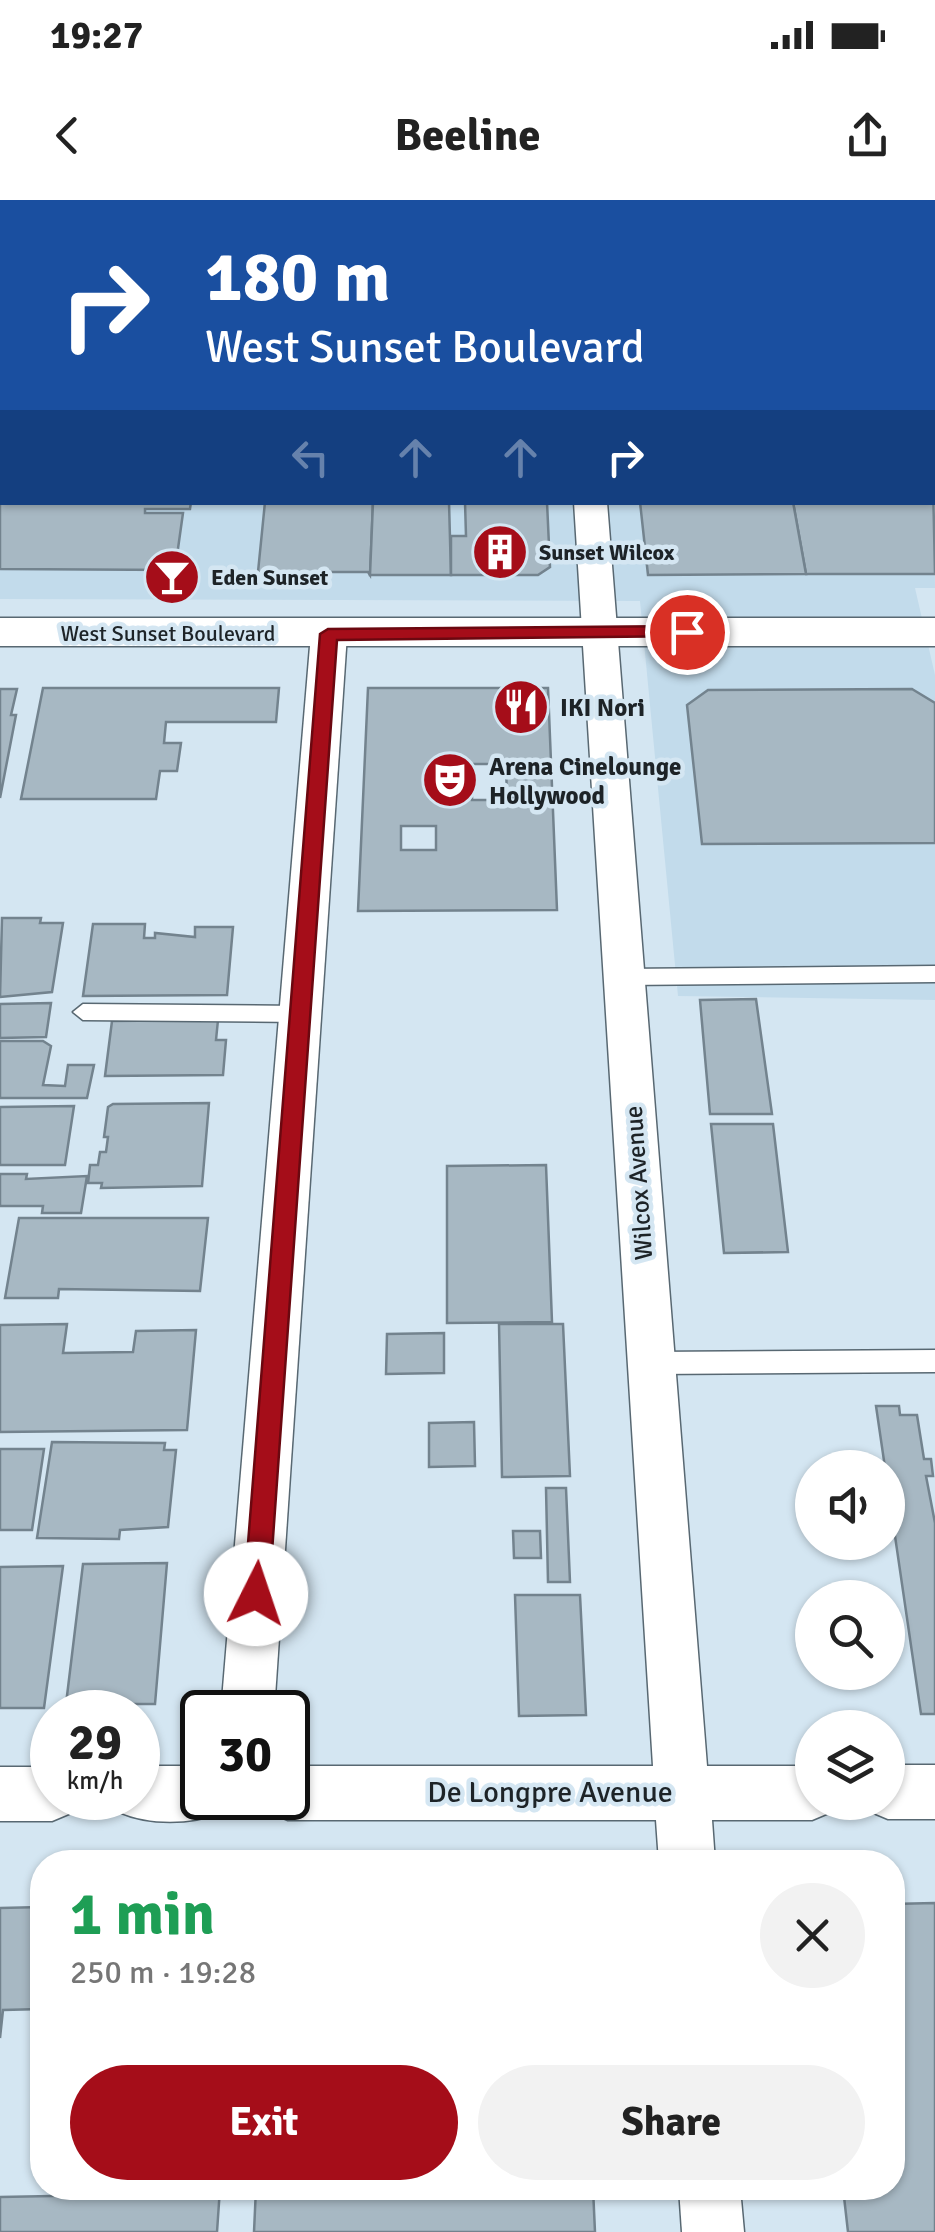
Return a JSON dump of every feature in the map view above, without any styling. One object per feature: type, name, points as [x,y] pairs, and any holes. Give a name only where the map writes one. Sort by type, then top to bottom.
[{"type":"main road","name":"West Sunset Boulevard","points":[[0,632],[935,632]]},
{"type":"street","name":"Wilcox Avenue","points":[[590,505],[686,1850]]},
{"type":"street","points":[[250,1690],[328,634]]},
{"type":"street","name":"De Longpre Avenue","points":[[310,1792],[795,1793]]},
{"type":"street","points":[[905,1792],[935,1792]]},
{"type":"street","points":[[0,1794],[30,1794]]},
{"type":"street","points":[[711,2200],[713,2232]]},
{"type":"lane","points":[[623,977],[935,974]]},
{"type":"lane","points":[[83,1012],[300,1014]]},
{"type":"lane","points":[[652,1364],[935,1361]]},
{"type":"shaded area","points":[[0,505],[934,505],[935,588],[915,588],[935,675],[935,1000],[678,996],[640,601],[0,599]]},
{"type":"building","points":[[0,505],[191,505],[190,509],[145,509],[145,513],[183,513],[175,570],[0,569]]},
{"type":"building","points":[[265,505],[373,505],[370,575],[258,572]]},
{"type":"building","points":[[373,505],[449,505],[451,575],[370,575]]},
{"type":"building","name":"Sunset Wilcox","points":[[465,505],[547,505],[550,567],[538,575],[451,575],[451,536],[466,536]]},
{"type":"building","points":[[640,505],[794,505],[806,574],[648,575]]},
{"type":"building","points":[[794,505],[934,505],[935,574],[806,574]]},
{"type":"building","points":[[43,688],[279,688],[276,722],[166,722],[164,743],[181,743],[177,771],[160,771],[156,799],[21,799]]},
{"type":"building","points":[[368,688],[548,688],[557,910],[358,911]],"holes":[[[472,764],[506,764],[507,800],[472,800]],[[401,826],[436,826],[436,850],[401,850]]]},
{"type":"building","points":[[0,689],[17,689],[11,715],[16,715],[0,798]]},
{"type":"building","points":[[912,689],[935,703],[935,843],[702,844],[687,705],[708,690]]},
{"type":"building","points":[[2,918],[41,918],[40,923],[63,923],[52,992],[0,997]]},
{"type":"building","points":[[93,924],[145,924],[144,938],[155,938],[155,933],[195,937],[195,927],[233,927],[227,995],[83,996]]},
{"type":"building","points":[[756,999],[772,1114],[710,1114],[700,1000]]},
{"type":"building","points":[[51,1003],[46,1037],[0,1038],[0,1004]]},
{"type":"building","points":[[218,1020],[216,1040],[226,1040],[223,1075],[105,1076],[112,1021]]},
{"type":"building","points":[[0,1041],[43,1041],[51,1046],[43,1085],[65,1086],[68,1065],[94,1065],[87,1098],[0,1098]]},
{"type":"building","points":[[209,1103],[202,1186],[101,1188],[102,1183],[88,1183],[90,1165],[98,1165],[100,1152],[106,1152],[108,1107]]},
{"type":"building","points":[[74,1106],[65,1165],[0,1165],[0,1107]]},
{"type":"building","points":[[711,1124],[773,1124],[788,1252],[724,1253]]},
{"type":"building","points":[[546,1165],[552,1322],[447,1323],[447,1166]]},
{"type":"building","points":[[0,1174],[27,1174],[26,1179],[87,1176],[81,1213],[42,1213],[43,1206],[0,1206]]},
{"type":"building","points":[[19,1218],[208,1218],[200,1291],[59,1289],[58,1298],[5,1298]]},
{"type":"building","points":[[67,1324],[63,1353],[133,1352],[136,1331],[196,1330],[187,1430],[0,1432],[0,1325]]},
{"type":"building","points":[[499,1324],[563,1324],[570,1476],[502,1477]]},
{"type":"building","points":[[444,1333],[444,1373],[386,1374],[387,1334]]},
{"type":"building","points":[[876,1406],[899,1406],[900,1415],[917,1415],[924,1459],[931,1459],[933,1476],[926,1476],[935,1523],[935,1714],[921,1714],[905,1580],[901,1580],[898,1560],[905,1560],[905,1450],[882,1450]]},
{"type":"building","points":[[474,1422],[475,1466],[429,1467],[429,1423]]},
{"type":"building","points":[[52,1442],[165,1443],[164,1450],[176,1450],[168,1527],[120,1530],[119,1539],[37,1538]]},
{"type":"building","points":[[0,1449],[44,1449],[32,1530],[0,1530]]},
{"type":"building","points":[[546,1488],[566,1488],[570,1582],[548,1582]]},
{"type":"building","points":[[513,1531],[540,1531],[541,1558],[514,1558]]},
{"type":"building","points":[[167,1563],[156,1690],[68,1690],[83,1564]]},
{"type":"building","points":[[63,1566],[46,1690],[30,1690],[30,1708],[0,1708],[0,1567]]},
{"type":"building","points":[[515,1595],[580,1595],[586,1715],[519,1716]]},
{"type":"building","points":[[935,1903],[935,2232],[848,2232],[844,2200],[905,2200],[905,1904]]},
{"type":"building","points":[[30,1907],[30,2009],[3,2010],[0,2038],[0,1908]]},
{"type":"building","points":[[0,2197],[219,2200],[217,2232],[0,2232]]},
{"type":"building","points":[[255,2200],[594,2200],[595,2232],[254,2232]]},
{"type":"place","name":"Sunset Wilcox","points":[[500,552]]},
{"type":"place","name":"Eden Sunset","points":[[172,577]]},
{"type":"place","name":"IKI Nori","points":[[521,707]]},
{"type":"place","name":"Arena Cinelounge Hollywood","points":[[450,780]]},
{"type":"route","points":[[256,1594],[328,634],[687,632]]}]
